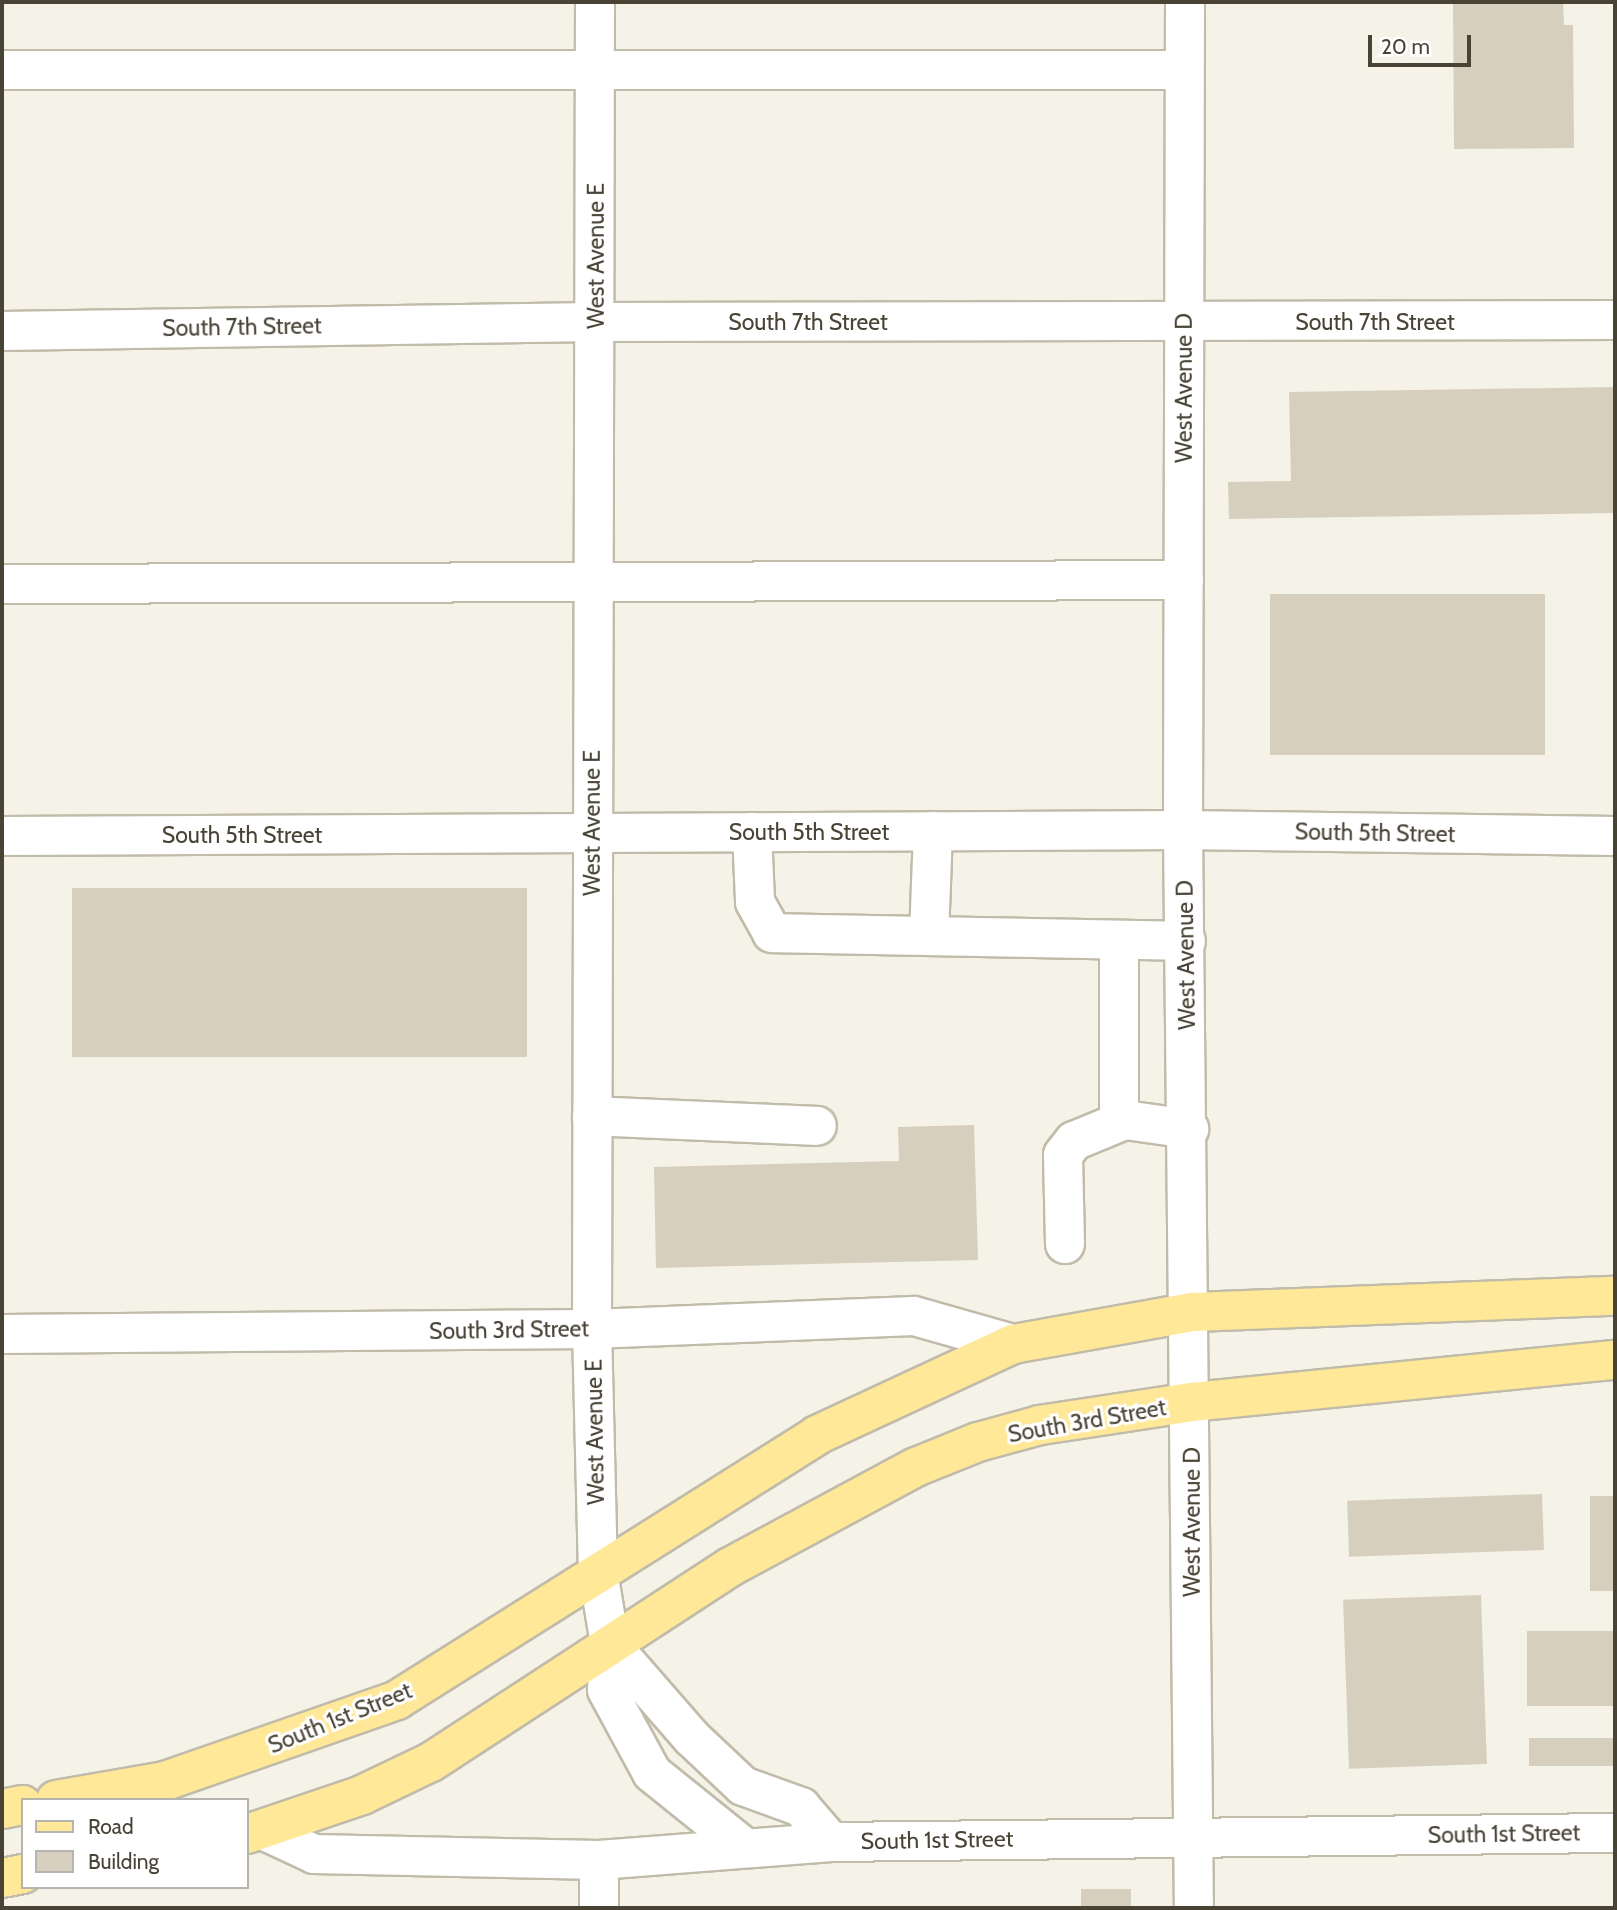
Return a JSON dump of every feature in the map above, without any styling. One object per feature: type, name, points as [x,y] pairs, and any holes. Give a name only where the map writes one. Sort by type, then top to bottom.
[{"type":"main road","name":"South 3rd Street","points":[[598,1572],[817,1435],[1013,1344],[1192,1312],[1615,1296]]},
{"type":"main road","name":"South 3rd Street","points":[[610,1644],[766,1546],[916,1467],[1040,1424],[1192,1402],[1615,1360]]},
{"type":"main road","name":"South 1st Street","points":[[67,1798],[164,1781],[397,1700],[598,1572]]},
{"type":"main road","name":"South 1st Street","points":[[256,1833],[431,1762],[610,1644]]},
{"type":"main road","points":[[2,1809],[21,1805]]},
{"type":"main road","points":[[2,1878],[21,1874]]},
{"type":"street","name":"West Avenue E","points":[[595,2],[596,322],[591,833],[592,1329],[598,1572],[610,1644],[607,1690],[652,1773],[744,1847]]},
{"type":"street","name":"West Avenue D","points":[[1185,2],[1183,830],[1192,1312],[1194,1908]]},
{"type":"street","points":[[2,70],[1184,70]]},
{"type":"street","name":"South 7th Street","points":[[2,331],[596,322],[1185,323],[1615,320]]},
{"type":"street","points":[[2,584],[1184,580]]},
{"type":"street","name":"South 5th Street","points":[[2,836],[1183,830],[1615,835]]},
{"type":"street","points":[[929,936],[933,831]]},
{"type":"street","points":[[752,832],[754,902],[772,933],[1185,941]]},
{"type":"street","points":[[1119,940],[1119,1107],[1125,1120]]},
{"type":"street","points":[[592,1116],[817,1126]]},
{"type":"street","points":[[1065,1244],[1063,1155],[1074,1141],[1125,1120],[1189,1129]]},
{"type":"street","name":"South 3rd Street","points":[[2,1334],[592,1329],[914,1316],[1013,1344]]},
{"type":"street","points":[[610,1644],[692,1738],[743,1786],[801,1807],[831,1842]]},
{"type":"street","name":"South 1st Street","points":[[256,1833],[314,1854],[599,1860],[831,1842],[1615,1833]]},
{"type":"street","points":[[599,1860],[599,1908]]},
{"type":"building","points":[[1453,2],[1563,2],[1564,25],[1573,25],[1574,148],[1454,149]]},
{"type":"building","points":[[1615,387],[1615,513],[1229,519],[1228,482],[1291,481],[1289,392]]},
{"type":"building","points":[[1270,594],[1545,594],[1545,755],[1270,755]]},
{"type":"building","points":[[72,888],[527,888],[527,1057],[72,1057]]},
{"type":"building","points":[[974,1125],[978,1260],[656,1268],[654,1167],[899,1161],[898,1127]]},
{"type":"building","points":[[1542,1494],[1544,1550],[1349,1557],[1347,1501]]},
{"type":"building","points":[[1590,1496],[1615,1496],[1615,1591],[1590,1591]]},
{"type":"building","points":[[1481,1595],[1487,1764],[1349,1769],[1343,1600]]},
{"type":"building","points":[[1527,1631],[1615,1631],[1615,1706],[1527,1706]]},
{"type":"building","points":[[1529,1738],[1615,1738],[1615,1766],[1529,1766]]},
{"type":"building","points":[[1081,1889],[1131,1889],[1131,1908],[1081,1908]]}]
